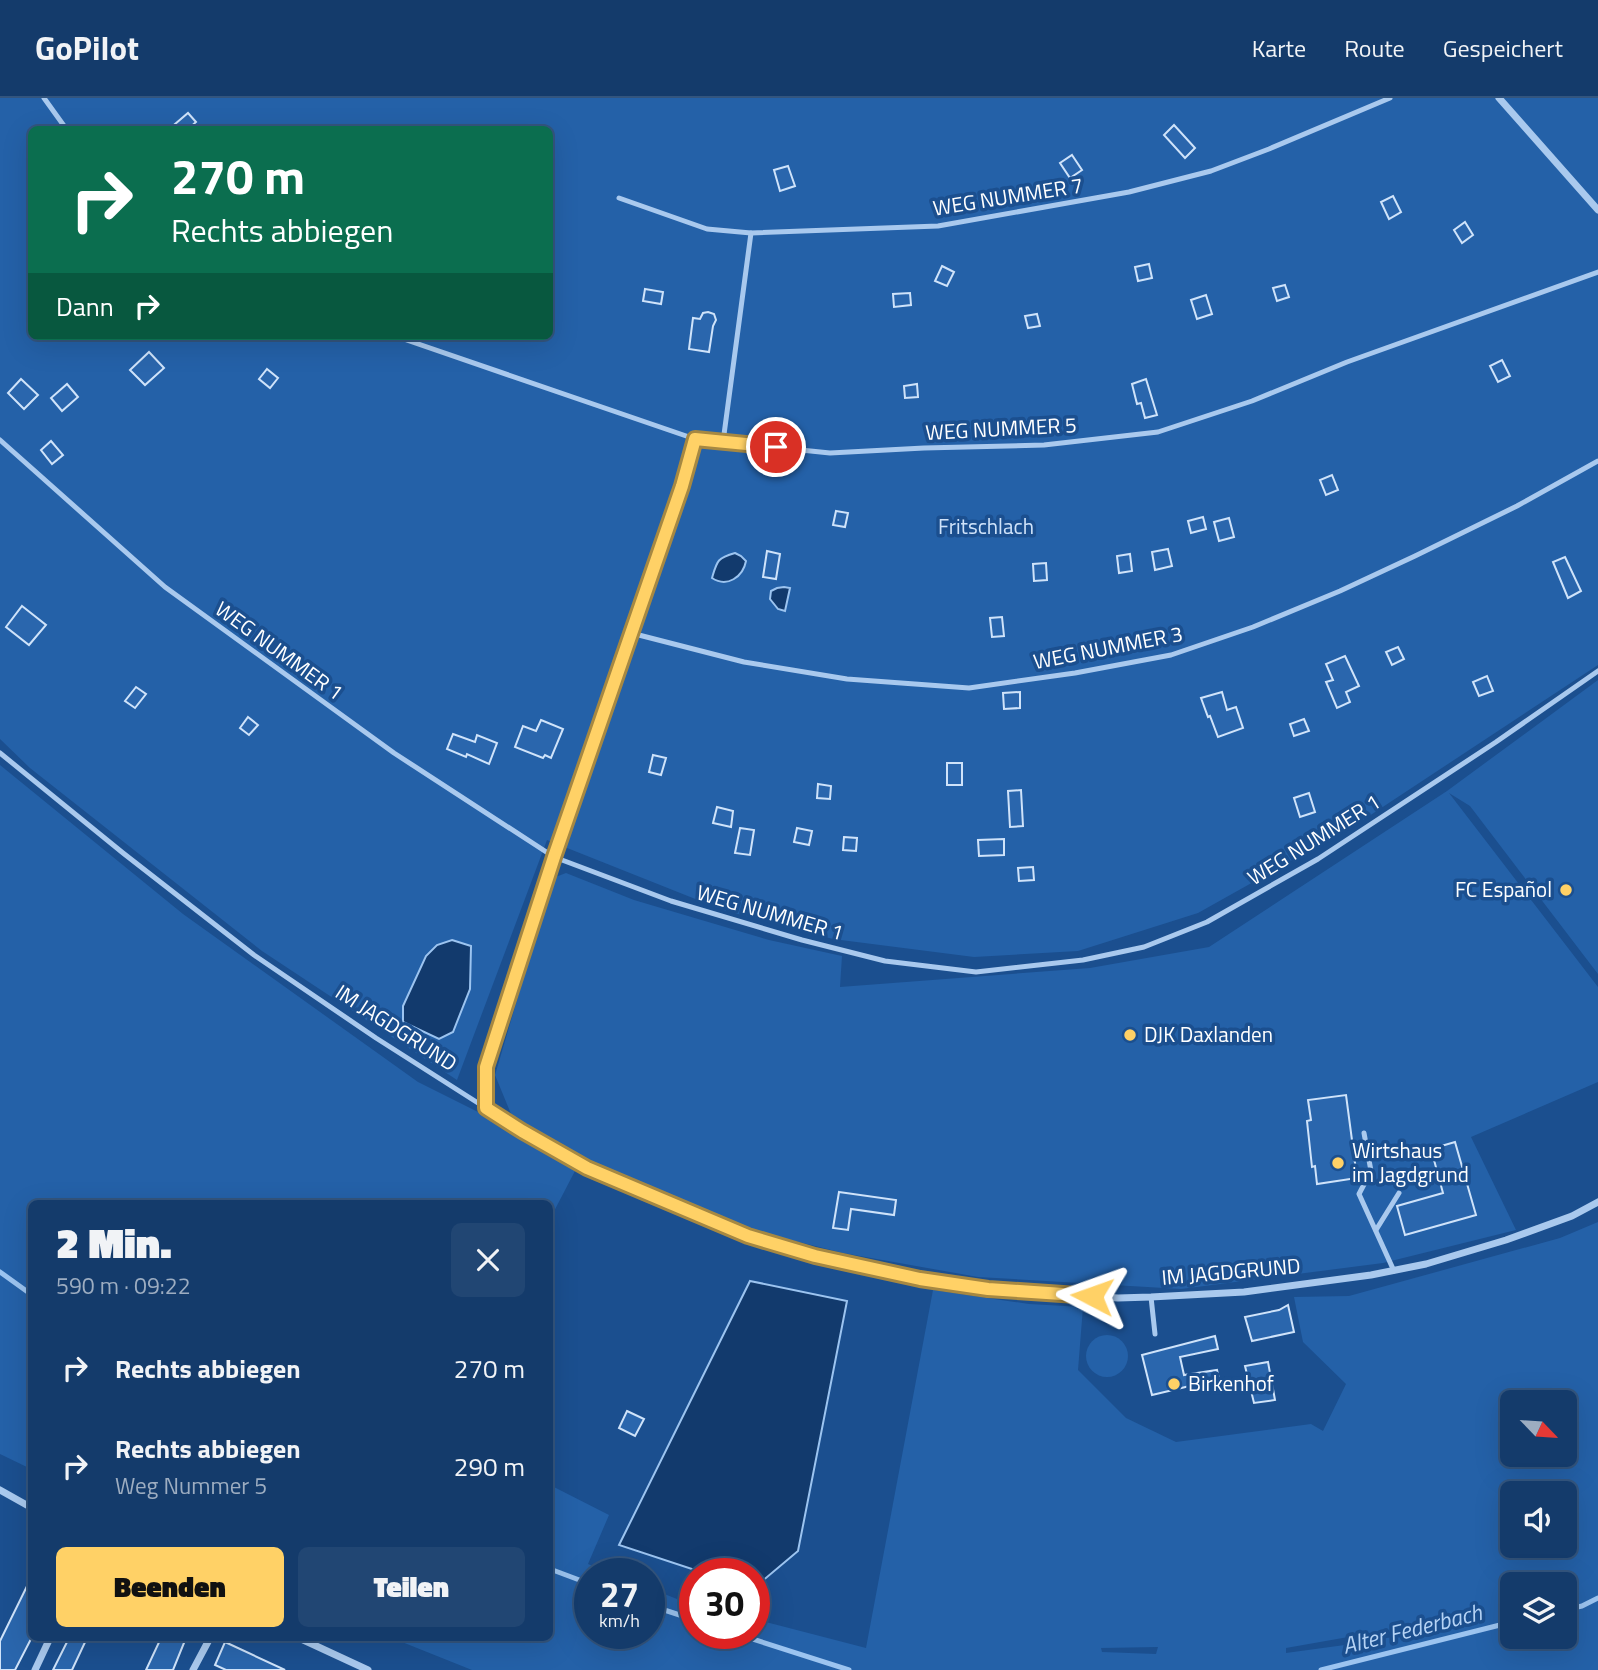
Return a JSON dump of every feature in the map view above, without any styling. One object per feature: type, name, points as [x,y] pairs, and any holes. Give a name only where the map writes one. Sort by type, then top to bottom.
[{"type":"street","points":[[1499,98],[1598,210]]},
{"type":"street","name":"IM JAGDGRUND","points":[[748,1236],[815,1256],[920,1279],[988,1289],[1118,1298],[1151,1297],[1244,1292],[1394,1271],[1506,1240],[1572,1216],[1598,1202]]},
{"type":"street","points":[[0,1490],[28,1506]]},
{"type":"street","points":[[35,1670],[49,1641]]},
{"type":"street","points":[[193,1670],[208,1641]]},
{"type":"street","points":[[304,1641],[349,1666],[368,1670]]},
{"type":"lane","points":[[44,98],[64,126]]},
{"type":"lane","name":"WEG NUMMER 7","points":[[619,198],[707,229],[751,233],[938,226],[1129,192],[1211,171],[1390,98]]},
{"type":"lane","points":[[723,442],[751,233]]},
{"type":"lane","name":"WEG NUMMER 5","points":[[408,340],[695,439],[830,453],[1044,445],[1158,432],[1252,401],[1347,362],[1598,272]]},
{"type":"lane","points":[[486,1108],[486,1067],[554,857],[682,486],[695,439]]},
{"type":"lane","name":"WEG NUMMER 1","points":[[0,440],[165,587],[394,753],[554,857],[671,901],[802,940],[885,961],[976,972],[1083,960],[1144,947],[1208,922],[1318,859],[1598,671]]},
{"type":"lane","name":"WEG NUMMER 3","points":[[631,633],[744,662],[847,679],[969,688],[1075,673],[1171,655],[1265,622],[1340,591],[1427,550],[1517,506],[1598,461]]},
{"type":"lane","name":"IM JAGDGRUND","points":[[0,753],[254,955],[376,1038],[522,1131],[587,1168],[748,1236]]},
{"type":"lane","points":[[1364,1133],[1371,1171],[1359,1194],[1394,1271]]},
{"type":"lane","points":[[1376,1230],[1399,1193]]},
{"type":"lane","points":[[1151,1297],[1155,1334]]},
{"type":"green space","name":"Fritschlach","points":[[0,98],[1598,98],[1598,665],[1360,822],[1198,913],[1078,951],[974,957],[833,939],[723,910],[547,840],[457,1080],[262,951],[30,768],[0,739]]},
{"type":"green space","name":"DJK Daxlanden","points":[[1598,680],[1598,974],[1470,806],[1449,793],[1598,987],[1598,1082],[1471,1137],[1516,1230],[1383,1263],[1181,1289],[978,1277],[843,1253],[751,1230],[589,1162],[539,1135],[511,1114],[495,1075],[553,878],[566,873],[634,900],[769,940],[842,956],[840,987],[1090,968],[1209,947],[1447,791]]},
{"type":"green space","points":[[0,765],[183,914],[418,1082],[478,1112],[576,1169],[553,1213],[553,1200],[28,1200],[28,1468],[0,1454]]},
{"type":"green space","points":[[1598,1222],[1598,1670],[472,1670],[400,1641],[553,1641],[553,1487],[609,1515],[591,1558],[574,1558],[574,1649],[665,1649],[665,1594],[679,1600],[679,1649],[770,1649],[770,1623],[866,1648],[933,1290],[1029,1304],[1083,1307],[1078,1370],[1126,1418],[1176,1442],[1311,1424],[1323,1431],[1346,1384],[1303,1342],[1294,1297],[1349,1296],[1560,1238]],"holes":[[[1428,1627],[1428,1631],[1286,1653],[1286,1648]],[[1158,1647],[1156,1654],[1102,1652],[1101,1648]]]},
{"type":"green space","points":[[1107,1335],[1122,1341],[1128,1356],[1122,1371],[1107,1377],[1092,1371],[1086,1356],[1092,1341]]},
{"type":"shaded area","points":[[735,553],[746,561],[742,572],[729,581],[712,578],[719,561]]},
{"type":"shaded area","points":[[790,588],[785,611],[778,609],[770,599],[771,591]]},
{"type":"shaded area","points":[[452,940],[471,946],[470,989],[453,1032],[439,1039],[403,1022],[403,1006],[426,956],[437,945]]},
{"type":"shaded area","points":[[750,1281],[847,1301],[798,1551],[770,1575],[770,1558],[679,1558],[679,1565],[619,1545]]},
{"type":"building","points":[[188,113],[196,122],[192,126],[173,126]]},
{"type":"building","points":[[1174,125],[1195,148],[1185,158],[1164,135]]},
{"type":"building","points":[[1072,155],[1082,170],[1070,178],[1060,163]]},
{"type":"building","points":[[788,166],[795,186],[780,191],[774,170]]},
{"type":"building","points":[[1393,196],[1401,212],[1389,219],[1381,202]]},
{"type":"building","points":[[1465,222],[1473,235],[1462,243],[1454,230]]},
{"type":"building","points":[[1149,264],[1152,278],[1138,281],[1135,267]]},
{"type":"building","points":[[942,266],[954,272],[947,286],[935,281]]},
{"type":"building","points":[[1285,285],[1289,297],[1277,301],[1273,288]]},
{"type":"building","points":[[645,289],[663,292],[661,304],[643,301]]},
{"type":"building","points":[[910,293],[911,305],[894,307],[893,294]]},
{"type":"building","points":[[1206,295],[1212,314],[1197,319],[1191,300]]},
{"type":"building","points":[[703,313],[714,314],[716,320],[709,352],[689,349],[693,318],[700,319]]},
{"type":"building","points":[[1037,314],[1040,326],[1028,328],[1025,316]]},
{"type":"building","points":[[149,352],[164,368],[145,385],[130,370]]},
{"type":"building","points":[[1502,360],[1510,376],[1498,382],[1490,366]]},
{"type":"building","points":[[267,369],[278,378],[270,388],[259,379]]},
{"type":"building","points":[[21,379],[38,395],[24,409],[8,393]]},
{"type":"building","points":[[1146,379],[1157,415],[1145,418],[1141,403],[1137,404],[1132,384]]},
{"type":"building","points":[[67,384],[78,397],[62,411],[51,398]]},
{"type":"building","points":[[917,384],[918,397],[905,398],[904,386]]},
{"type":"building","points":[[51,441],[63,455],[52,464],[41,450]]},
{"type":"building","points":[[1332,475],[1338,490],[1326,495],[1320,480]]},
{"type":"building","points":[[836,511],[848,513],[845,527],[833,525]]},
{"type":"building","points":[[1203,517],[1206,529],[1191,533],[1188,521]]},
{"type":"building","points":[[1229,518],[1234,537],[1219,541],[1214,522]]},
{"type":"building","points":[[1168,549],[1172,566],[1155,570],[1152,552]]},
{"type":"building","points":[[767,551],[780,554],[776,579],[763,577]]},
{"type":"building","points":[[1130,554],[1132,571],[1119,573],[1117,556]]},
{"type":"building","points":[[1565,557],[1581,591],[1568,598],[1553,562]]},
{"type":"building","points":[[1046,563],[1047,580],[1034,581],[1033,564]]},
{"type":"building","points":[[22,606],[46,625],[29,645],[6,627]]},
{"type":"building","points":[[1002,617],[1004,636],[992,637],[990,618]]},
{"type":"building","points":[[1398,647],[1404,659],[1392,665],[1386,652]]},
{"type":"building","points":[[1345,656],[1359,686],[1346,692],[1350,702],[1337,708],[1326,682],[1333,680],[1326,664]]},
{"type":"building","points":[[1487,676],[1493,691],[1479,696],[1473,682]]},
{"type":"building","points":[[136,687],[146,694],[135,708],[125,701]]},
{"type":"building","points":[[1020,692],[1020,708],[1004,709],[1003,693]]},
{"type":"building","points":[[1222,692],[1227,710],[1236,707],[1243,728],[1218,737],[1201,698]]},
{"type":"building","points":[[248,717],[258,725],[249,735],[240,728]]},
{"type":"building","points":[[1304,719],[1309,731],[1294,736],[1290,724]]},
{"type":"building","points":[[541,720],[563,729],[551,758],[545,755],[543,758],[515,747],[523,726],[536,731]]},
{"type":"building","points":[[453,734],[475,742],[477,735],[497,743],[489,764],[447,749]]},
{"type":"building","points":[[653,755],[666,758],[661,775],[649,772]]},
{"type":"building","points":[[947,763],[962,763],[962,785],[947,785]]},
{"type":"building","points":[[818,784],[831,786],[830,799],[817,798]]},
{"type":"building","points":[[1021,790],[1023,826],[1010,827],[1008,791]]},
{"type":"building","points":[[1309,793],[1315,812],[1300,817],[1294,798]]},
{"type":"building","points":[[717,807],[733,811],[731,827],[713,823]]},
{"type":"building","points":[[740,828],[754,830],[750,855],[735,853]]},
{"type":"building","points":[[797,828],[812,831],[809,845],[794,842]]},
{"type":"building","points":[[844,837],[857,838],[856,851],[843,850]]},
{"type":"building","points":[[1004,839],[1004,855],[979,856],[978,840]]},
{"type":"building","points":[[1033,867],[1034,880],[1019,881],[1018,868]]},
{"type":"building","points":[[1346,1095],[1357,1178],[1317,1184],[1315,1166],[1312,1167],[1307,1121],[1311,1120],[1308,1100]]},
{"type":"building","points":[[1455,1142],[1476,1215],[1405,1235],[1397,1206],[1443,1193],[1431,1149]]},
{"type":"building","points":[[839,1192],[896,1200],[894,1215],[851,1209],[848,1230],[833,1228]]},
{"type":"building","points":[[1288,1305],[1294,1332],[1252,1341],[1245,1317],[1279,1310]]},
{"type":"building","points":[[1215,1336],[1218,1349],[1180,1357],[1184,1375],[1217,1370],[1219,1379],[1152,1395],[1142,1355]]},
{"type":"building","points":[[1268,1362],[1275,1400],[1254,1403],[1245,1366]]},
{"type":"building","points":[[627,1411],[644,1419],[635,1436],[619,1428]]},
{"type":"building","points":[[28,1584],[30,1641],[15,1670],[0,1670],[0,1641]]},
{"type":"building","points":[[68,1641],[86,1641],[72,1670],[53,1670]]},
{"type":"building","points":[[160,1641],[185,1641],[173,1670],[146,1670]]},
{"type":"building","points":[[225,1642],[285,1670],[226,1670],[215,1665]]},
{"type":"waterway","name":"Alter Federbach","points":[[0,1272],[28,1292]]},
{"type":"waterway","name":"Alter Federbach","points":[[553,1570],[574,1578]]},
{"type":"waterway","name":"Alter Federbach","points":[[1577,1607],[1598,1598]]},
{"type":"waterway","name":"Alter Federbach","points":[[665,1610],[679,1615]]},
{"type":"waterway","name":"Alter Federbach","points":[[1321,1670],[1500,1625]]},
{"type":"waterway","name":"Alter Federbach","points":[[770,1645],[849,1670]]},
{"type":"place","name":"FC Español","points":[[1566,890]]},
{"type":"place","name":"DJK Daxlanden","points":[[1130,1035]]},
{"type":"place","name":"Wirtshaus im Jagdgrund","points":[[1338,1163]]},
{"type":"place","name":"Birkenhof","points":[[1174,1384]]},
{"type":"route","points":[[776,447],[695,439],[682,486],[554,857],[486,1067],[486,1108],[587,1168],[748,1236],[815,1256],[920,1279],[988,1289],[1092,1296]]}]
